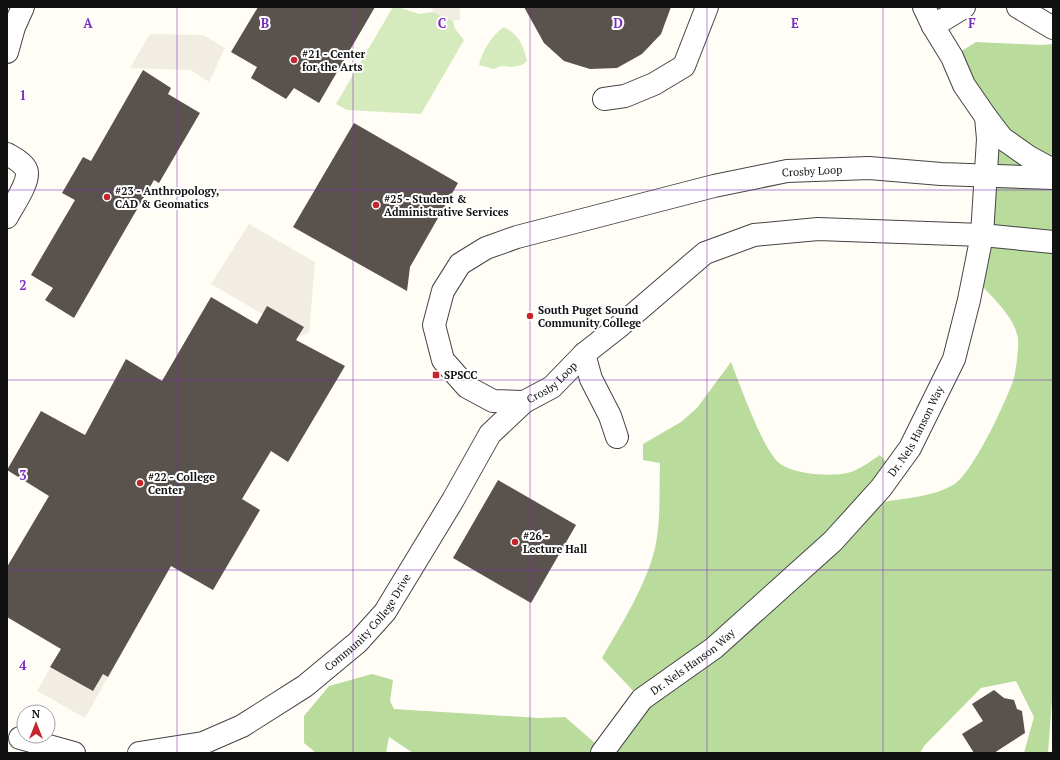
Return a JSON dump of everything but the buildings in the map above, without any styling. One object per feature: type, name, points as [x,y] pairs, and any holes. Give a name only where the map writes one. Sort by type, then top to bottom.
[{"type":"street","points":[[7,52],[14,27],[23,7]]},
{"type":"street","points":[[604,99],[625,96],[647,87],[684,66],[706,7]]},
{"type":"street","points":[[928,16],[964,7]]},
{"type":"street","points":[[1018,7],[1053,28]]},
{"type":"street","name":"Dr. Nels Hanson Way","points":[[602,753],[642,699],[714,648],[833,541],[881,488],[910,448],[954,359],[969,300],[982,235],[988,139],[986,117],[964,85],[952,57],[928,16]]},
{"type":"street","points":[[986,117],[1002,138],[1029,158],[1053,170]]},
{"type":"street","points":[[7,154],[21,162],[28,171],[28,180],[7,217]]},
{"type":"street","name":"Crosby Loop","points":[[1053,178],[941,174],[869,168],[787,171],[714,186],[517,237],[486,248],[460,264],[443,291],[434,325],[443,360],[467,387],[493,401],[524,402],[552,387],[584,354],[621,325],[705,253],[754,235],[818,229],[982,235],[1053,242]]},
{"type":"street","points":[[584,354],[591,379],[610,416],[617,437]]},
{"type":"street","name":"Community College Drive","points":[[139,753],[203,744],[242,726],[305,686],[358,642],[385,612],[453,500],[490,434],[524,402]]},
{"type":"street","points":[[12,736],[74,753]]},
{"type":"green space","points":[[393,7],[398,7],[419,14],[433,12],[453,21],[455,29],[464,40],[421,114],[347,110],[336,104]]},
{"type":"green space","points":[[504,27],[513,33],[520,41],[527,61],[522,65],[512,67],[501,66],[494,69],[479,65],[482,54],[488,44],[495,34]]},
{"type":"green space","points":[[976,42],[1042,45],[1053,44],[1053,687],[1048,753],[1024,753],[1034,717],[1016,681],[981,688],[924,746],[920,753],[413,753],[389,737],[386,753],[316,753],[304,743],[304,716],[329,686],[372,674],[393,680],[390,701],[394,709],[540,718],[565,717],[603,750],[641,699],[602,658],[625,619],[646,577],[657,538],[660,463],[643,460],[643,444],[681,422],[697,408],[731,362],[758,430],[778,462],[785,466],[793,470],[815,474],[826,475],[846,473],[854,471],[880,455],[901,479],[883,502],[937,492],[953,485],[961,478],[979,453],[1004,403],[1014,378],[1018,347],[1018,339],[1014,325],[1005,311],[983,287],[971,287],[988,139],[952,57]]},
{"type":"shaded area","points":[[432,7],[460,7],[460,19],[453,21],[433,12]]},
{"type":"shaded area","points":[[150,34],[203,35],[225,48],[209,82],[191,70],[130,68]]},
{"type":"shaded area","points":[[249,224],[315,262],[309,333],[300,336],[211,284]]},
{"type":"shaded area","points":[[61,649],[108,677],[85,718],[37,691]]},
{"type":"place","name":"#21 - Center for the Arts","points":[[294,60]]},
{"type":"place","name":"#23 - Anthropology, CAD & Geomatics","points":[[107,197]]},
{"type":"place","name":"#25 - Student & Administrative Services","points":[[376,205]]},
{"type":"place","name":"South Puget Sound Community College","points":[[530,316]]},
{"type":"place","name":"SPSCC","points":[[436,375]]},
{"type":"place","name":"#22 - College Center","points":[[140,483]]},
{"type":"place","name":"#26 - Lecture Hall","points":[[515,542]]}]
